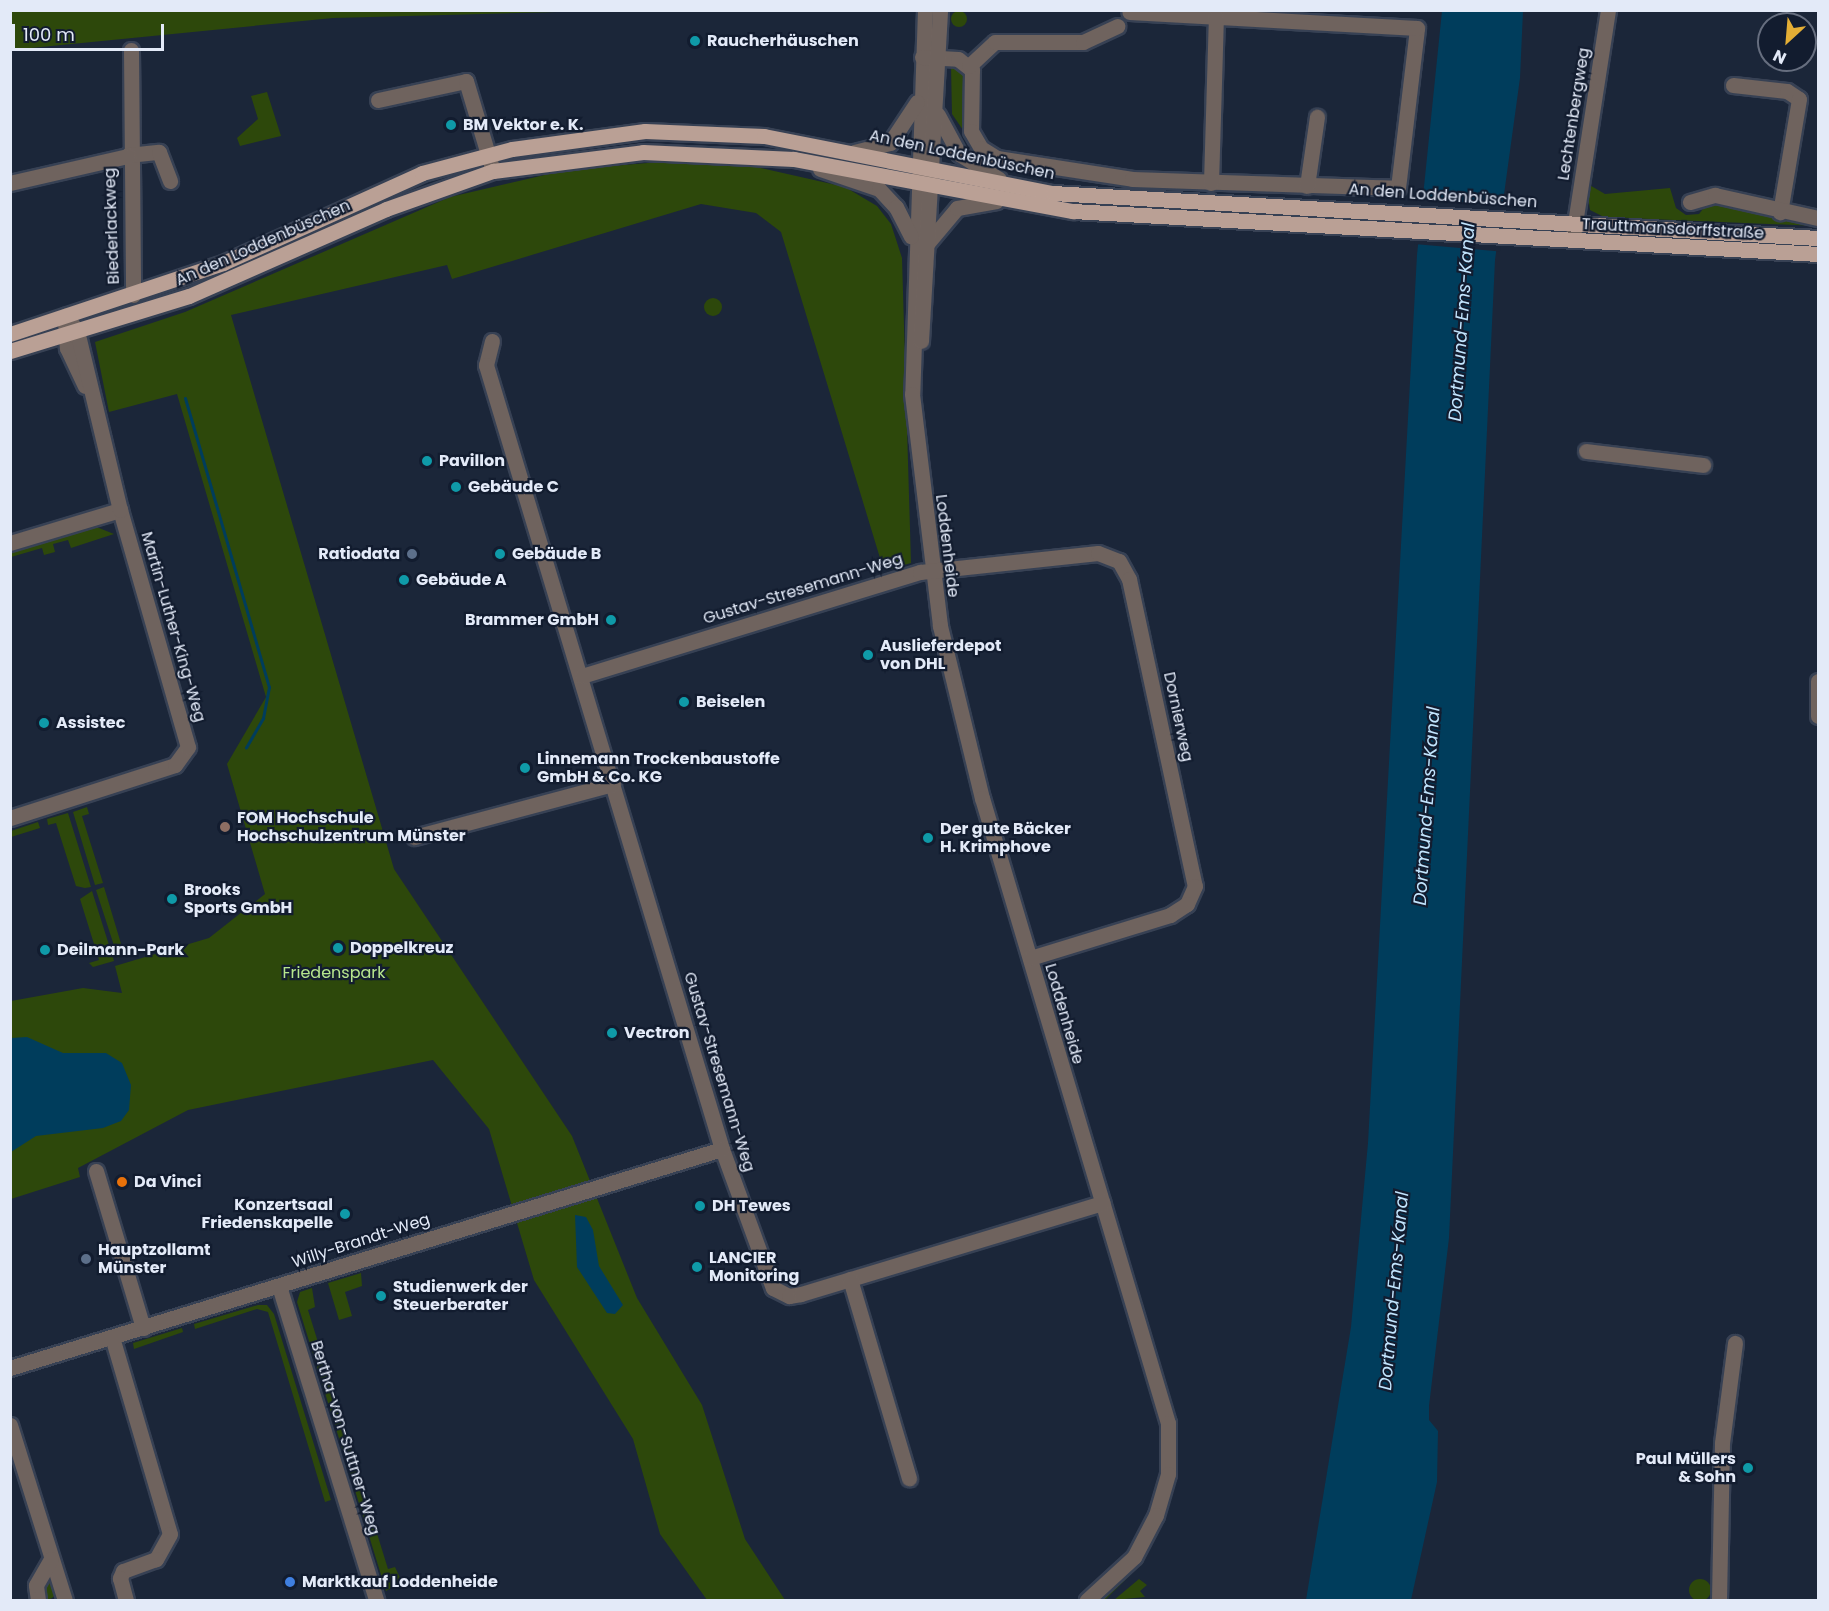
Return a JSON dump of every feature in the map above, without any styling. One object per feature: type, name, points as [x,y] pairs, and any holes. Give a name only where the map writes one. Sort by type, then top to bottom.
[{"type":"main road","name":"An den Loddenbüschen","points":[[10,334],[133,295],[223,263],[422,173],[489,153],[645,131],[764,136],[924,166],[1015,187],[1068,194],[1409,210],[1575,223]]},
{"type":"main road","name":"An den Loddenbüschen","points":[[10,351],[224,283],[386,209],[493,171],[672,150],[794,159],[999,201],[1115,215],[1408,231],[1573,243]]},
{"type":"main road","name":"Trauttmansdorffstraße","points":[[1575,223],[1818,238]]},
{"type":"main road","name":"Trauttmansdorffstraße","points":[[1573,243],[1818,254]]},
{"type":"street","points":[[926,10],[935,103],[942,130],[959,154],[1015,187]]},
{"type":"street","points":[[924,166],[920,96],[940,10]]},
{"type":"street","name":"Lechtenbergweg","points":[[1575,223],[1608,10]]},
{"type":"street","name":"An den Loddenbüschen","points":[[969,66],[975,80],[971,131],[992,156],[1132,179],[1398,188],[1418,28],[1129,12]]},
{"type":"street","points":[[1211,183],[1216,16]]},
{"type":"street","points":[[930,57],[969,66],[994,42],[1083,42],[1118,26]]},
{"type":"street","name":"Biederlackweg","points":[[131,50],[128,155],[133,295]]},
{"type":"street","points":[[378,100],[466,81],[493,171]]},
{"type":"street","name":"Trauttmansdorffstraße","points":[[1733,85],[1787,91],[1799,99],[1780,212]]},
{"type":"street","points":[[855,152],[890,143],[920,96]]},
{"type":"street","points":[[924,166],[935,103]]},
{"type":"street","points":[[1307,186],[1317,117]]},
{"type":"street","name":"Biederlackweg","points":[[10,183],[128,155],[159,152],[171,181]]},
{"type":"street","points":[[794,159],[879,189],[896,207],[920,243],[946,216],[963,204],[999,201]]},
{"type":"street","name":"Loddenheide","points":[[924,166],[911,357],[931,571],[952,680],[1029,958],[1164,1402],[1169,1456],[1164,1490],[1147,1535],[1118,1575],[1087,1600]]},
{"type":"street","name":"Trauttmansdorffstraße","points":[[1690,202],[1715,195],[1780,212],[1818,218]]},
{"type":"street","name":"Trauttmansdorffstraße","points":[[1573,243],[1575,223]]},
{"type":"street","name":"Martin-Luther-King-Weg","points":[[10,818],[155,773],[179,764],[187,753],[91,398],[66,315]]},
{"type":"street","name":"Gustav-Stresemann-Weg","points":[[492,341],[486,365],[582,676],[723,1149],[773,1288],[789,1296],[1102,1203]]},
{"type":"street","points":[[1586,451],[1703,465]]},
{"type":"street","points":[[10,543],[120,510]]},
{"type":"street","name":"Dornierweg","points":[[931,571],[1098,553],[1119,561],[1129,579],[1195,886],[1187,904],[1170,915],[1029,958]]},
{"type":"street","name":"Gustav-Stresemann-Weg","points":[[582,676],[931,571]]},
{"type":"street","points":[[1818,681],[1818,716]]},
{"type":"street","points":[[414,837],[613,784]]},
{"type":"street","name":"Willy-Brandt-Weg","points":[[10,1368],[723,1149]]},
{"type":"street","points":[[96,1170],[143,1328]]},
{"type":"street","points":[[850,1279],[909,1478]]},
{"type":"street","name":"Bertha-von-Suttner-Weg","points":[[279,1286],[376,1600]]},
{"type":"street","points":[[112,1337],[170,1534],[156,1559],[123,1571],[120,1578],[126,1600]]},
{"type":"street","points":[[1719,1600],[1722,1437],[1735,1343]]},
{"type":"street","points":[[10,1425],[65,1600]]},
{"type":"street","points":[[38,1600],[36,1585],[51,1559]]},
{"type":"green space","points":[[11,10],[596,11],[333,18],[11,50]]},
{"type":"green space","points":[[959,11],[967,19],[959,27],[951,19]]},
{"type":"green space","points":[[951,66],[966,70],[974,146],[952,114]]},
{"type":"green space","points":[[267,92],[281,136],[240,146],[237,138],[258,119],[251,96]]},
{"type":"green space","name":"Friedenspark","points":[[659,162],[756,167],[845,187],[877,206],[891,224],[902,258],[911,563],[887,570],[880,558],[781,232],[756,213],[701,204],[452,279],[447,265],[231,315],[394,869],[572,1136],[637,1298],[702,1405],[745,1539],[785,1600],[707,1600],[660,1534],[633,1439],[534,1280],[489,1129],[433,1060],[188,1110],[78,1168],[80,1177],[11,1199],[11,1001],[83,988],[122,993],[115,966],[209,938],[265,894],[227,764],[266,697],[177,394],[109,412],[95,342],[185,312],[450,197],[566,170]]},
{"type":"green space","points":[[1586,183],[1605,194],[1670,188],[1676,208],[1686,215],[1699,214],[1709,201],[1818,226],[1604,217],[1590,210]]},
{"type":"green space","points":[[1066,203],[1132,203],[1412,216],[1411,227]]},
{"type":"green space","points":[[713,298],[719,301],[722,307],[719,313],[713,316],[707,313],[704,307],[707,301]]},
{"type":"green space","points":[[94,526],[114,534],[71,548],[68,540],[53,544],[55,552],[44,555],[42,548],[11,557],[11,551]]},
{"type":"green space","points":[[178,772],[181,774],[117,791]]},
{"type":"green space","points":[[87,807],[89,814],[82,816],[103,883],[95,885],[73,812]]},
{"type":"green space","points":[[68,813],[91,887],[76,886],[56,823],[48,825],[47,819]]},
{"type":"green space","points":[[38,822],[40,828],[11,837],[11,831]]},
{"type":"green space","points":[[104,887],[122,947],[129,945],[118,958],[96,890]]},
{"type":"green space","points":[[92,891],[114,961],[93,967],[89,963],[99,960],[80,899]]},
{"type":"green space","points":[[361,1273],[362,1286],[345,1292],[352,1316],[339,1320],[328,1283]]},
{"type":"green space","points":[[312,1288],[315,1307],[308,1310],[388,1569],[395,1567],[402,1582],[386,1591],[297,1302],[300,1292]]},
{"type":"green space","points":[[258,1305],[267,1305],[274,1314],[331,1500],[325,1502],[268,1312],[257,1309],[195,1329],[194,1324]]},
{"type":"green space","points":[[182,1328],[183,1332],[134,1349],[133,1343]]},
{"type":"green space","points":[[1134,1571],[1106,1599],[1097,1600],[1127,1574]]},
{"type":"green space","points":[[1139,1579],[1147,1585],[1140,1591],[1145,1597],[1114,1600]]},
{"type":"green space","points":[[1700,1579],[1708,1582],[1711,1590],[1708,1598],[1700,1601],[1692,1598],[1689,1590],[1692,1582]]},
{"type":"green space","points":[[45,1583],[51,1583],[56,1591],[54,1597],[45,1599],[40,1594],[40,1588]]},
{"type":"water","name":"Dortmund-Ems-Kanal","points":[[1442,11],[1523,11],[1520,78],[1495,260],[1449,1238],[1429,1406],[1429,1420],[1438,1431],[1437,1482],[1411,1600],[1306,1600],[1351,1327],[1368,1143],[1417,255]]},
{"type":"water","points":[[27,1037],[63,1053],[106,1053],[122,1063],[131,1085],[129,1110],[121,1121],[103,1128],[36,1136],[11,1152],[11,1038]]},
{"type":"water","points":[[575,1215],[586,1217],[593,1230],[599,1266],[623,1305],[615,1314],[607,1313],[577,1267]]},
{"type":"pier","points":[[1418,199],[1505,205],[1503,224],[1417,218]]},
{"type":"pier","points":[[1416,225],[1502,232],[1500,251],[1414,244]]},
{"type":"waterway","points":[[185,398],[269,687],[263,718],[246,747]]},
{"type":"place","name":"Raucherhäuschen","points":[[695,41]]},
{"type":"place","name":"BM Vektor e. K.","points":[[451,125]]},
{"type":"place","name":"Pavillon","points":[[427,461]]},
{"type":"place","name":"Gebäude C","points":[[456,487]]},
{"type":"place","name":"Ratiodata","points":[[412,554]]},
{"type":"place","name":"Gebäude B","points":[[500,554]]},
{"type":"place","name":"Gebäude A","points":[[404,580]]},
{"type":"place","name":"Brammer GmbH","points":[[611,620]]},
{"type":"place","name":"Auslieferdepot von DHL","points":[[868,655]]},
{"type":"place","name":"Beiselen","points":[[684,702]]},
{"type":"place","name":"Assistec","points":[[44,723]]},
{"type":"place","name":"Linnemann Trockenbaustoffe GmbH & Co. KG","points":[[525,768]]},
{"type":"place","name":"FOM Hochschule Hochschulzentrum Münster","points":[[225,827]]},
{"type":"place","name":"Der gute Bäcker H. Krimphove","points":[[928,838]]},
{"type":"place","name":"Brooks Sports GmbH","points":[[172,899]]},
{"type":"place","name":"Doppelkreuz","points":[[338,948]]},
{"type":"place","name":"Deilmann-Park","points":[[45,950]]},
{"type":"place","name":"Vectron","points":[[612,1033]]},
{"type":"place","name":"Da Vinci","points":[[122,1182]]},
{"type":"place","name":"DH Tewes","points":[[700,1206]]},
{"type":"place","name":"Konzertsaal Friedenskapelle","points":[[345,1214]]},
{"type":"place","name":"Hauptzollamt Münster","points":[[86,1259]]},
{"type":"place","name":"LANCIER Monitoring","points":[[697,1267]]},
{"type":"place","name":"Studienwerk der Steuerberater","points":[[381,1296]]},
{"type":"place","name":"Paul Müllers & Sohn","points":[[1748,1468]]},
{"type":"place","name":"Marktkauf Loddenheide","points":[[290,1582]]}]
